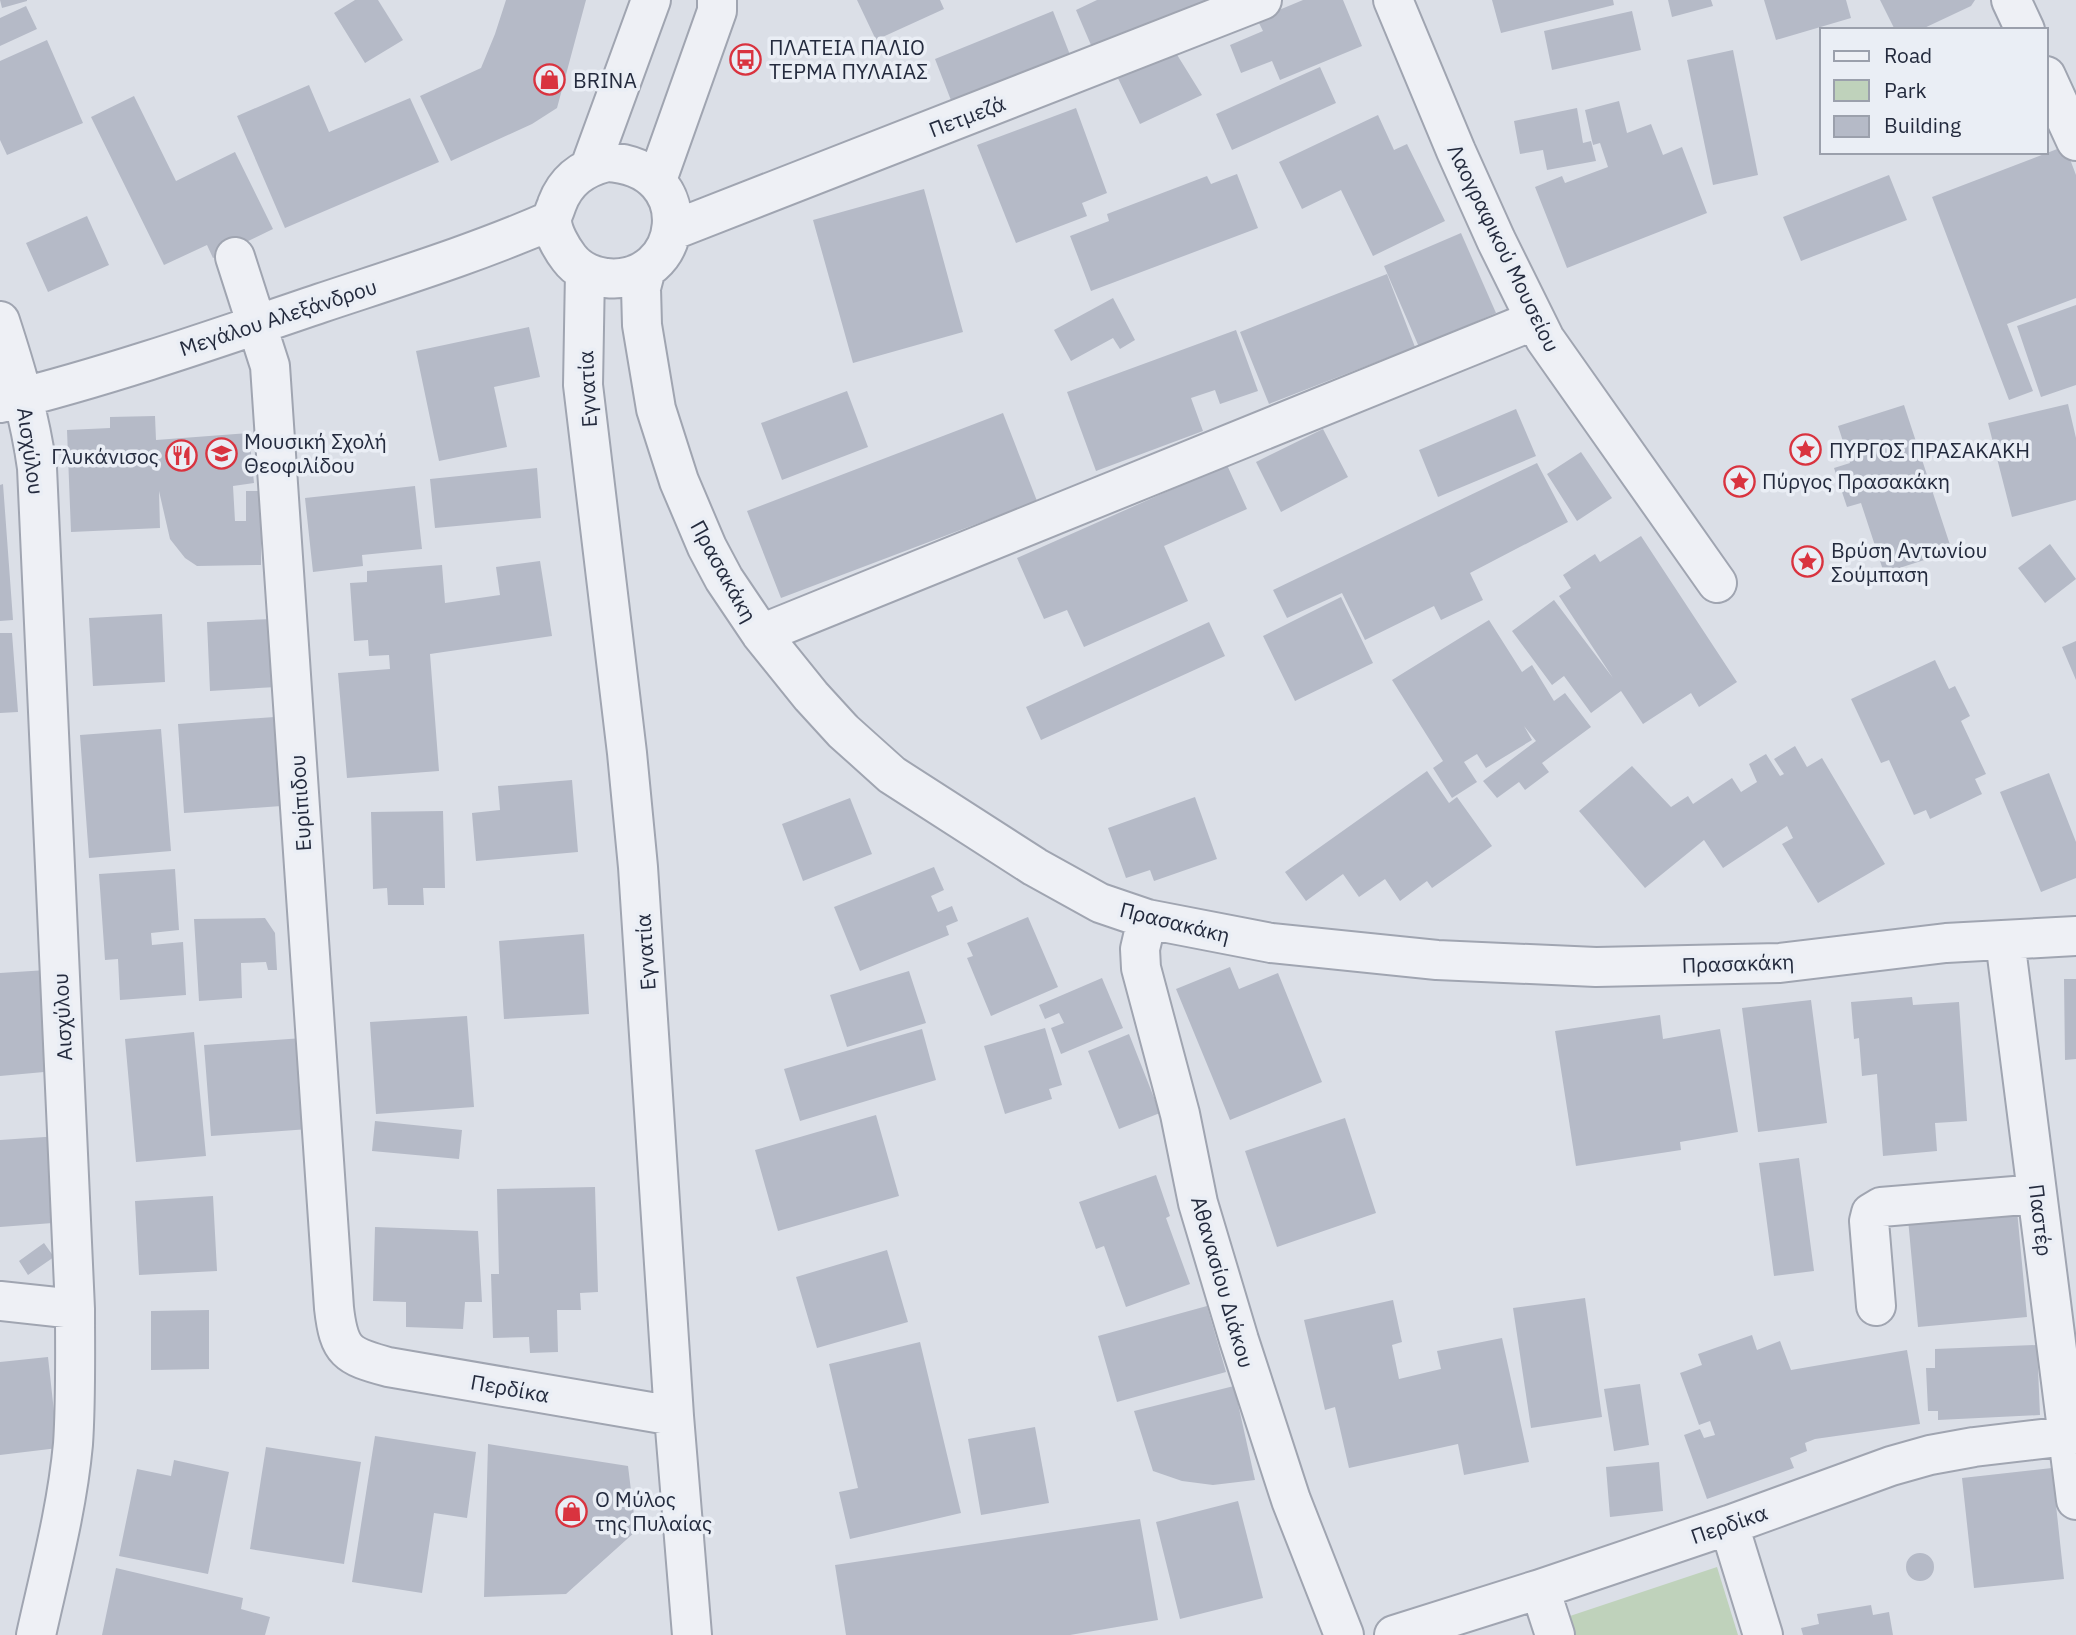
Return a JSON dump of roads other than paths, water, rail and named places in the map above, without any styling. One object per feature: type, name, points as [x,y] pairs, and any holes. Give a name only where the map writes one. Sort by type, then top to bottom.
[{"type":"street","points":[[590,167],[651,0]]},
{"type":"street","points":[[656,180],[717,11],[717,0]]},
{"type":"street","name":"Πετμεζά","points":[[671,231],[1262,0]]},
{"type":"street","name":"Λαογραφικού Μουσείου","points":[[1393,0],[1456,151],[1535,320],[1553,352],[1717,583]]},
{"type":"street","points":[[2011,0],[2024,28]]},
{"type":"street","points":[[2048,80],[2076,141]]},
{"type":"street","points":[[607,162],[626,163],[642,169],[656,180],[667,196],[672,214],[667,246],[658,259],[632,276],[615,279],[584,272],[572,262],[562,250],[552,220],[564,188],[576,176],[590,167],[607,162]]},
{"type":"street","name":"Μεγάλου Αλεξάνδρου","points":[[12,400],[258,325],[475,252],[552,220]]},
{"type":"street","name":"Ευρίπιδου","points":[[235,257],[270,366],[334,1308],[340,1338],[348,1353]]},
{"type":"street","name":"Πρασακάκη","points":[[646,269],[641,288],[642,326],[656,409],[679,481],[707,547],[724,579],[761,634],[811,696],[892,775],[961,821],[1100,903],[1147,919],[1271,943],[1437,960],[1596,967],[1780,963],[1946,943],[2076,936]]},
{"type":"street","name":"Εγνατία","points":[[584,272],[583,385],[638,867],[674,1416],[692,1635]]},
{"type":"street","points":[[761,634],[1535,320]]},
{"type":"street","name":"Αισχύλου","points":[[0,321],[12,400],[32,433],[37,468],[75,1309],[74,1413],[69,1473],[61,1523],[36,1635]]},
{"type":"street","name":"Αθανασίου Διάκου","points":[[1147,919],[1140,949],[1142,968],[1180,1114],[1198,1203],[1267,1430],[1344,1635]]},
{"type":"street","name":"Παστέρ","points":[[2005,940],[2076,1500]]},
{"type":"street","points":[[1876,1306],[1869,1221],[1871,1213],[1881,1207],[2037,1194]]},
{"type":"street","points":[[0,1301],[75,1309]]},
{"type":"street","name":"Περδίκα","points":[[348,1353],[359,1359],[404,1370],[674,1416]]},
{"type":"street","name":"Περδίκα","points":[[1394,1635],[1729,1525],[1891,1466],[1973,1447],[2068,1436]]},
{"type":"street","points":[[1729,1525],[1763,1635]]},
{"type":"street","points":[[1540,1589],[1555,1635]]},
{"type":"place","name":"ΠΛΑΤΕΙΑ ΠΑΛΙΟ ΤΕΡΜΑ ΠΥΛΑΙΑΣ","points":[[746,59]]},
{"type":"place","name":"BRINA","points":[[550,80]]},
{"type":"place","name":"ΠΥΡΓΟΣ ΠΡΑΣΑΚΑΚΗ","points":[[1806,450]]},
{"type":"place","name":"Μουσική Σχολή Θεοφιλίδου","points":[[221,453]]},
{"type":"place","name":"Γλυκάνισος","points":[[182,456]]},
{"type":"place","name":"Πύργος Πρασακάκη","points":[[1739,481]]},
{"type":"place","name":"Βρύση Αντωνίου Σούμπαση","points":[[1808,562]]},
{"type":"place","name":"Ο Μύλος της Πυλαίας","points":[[572,1511]]}]
